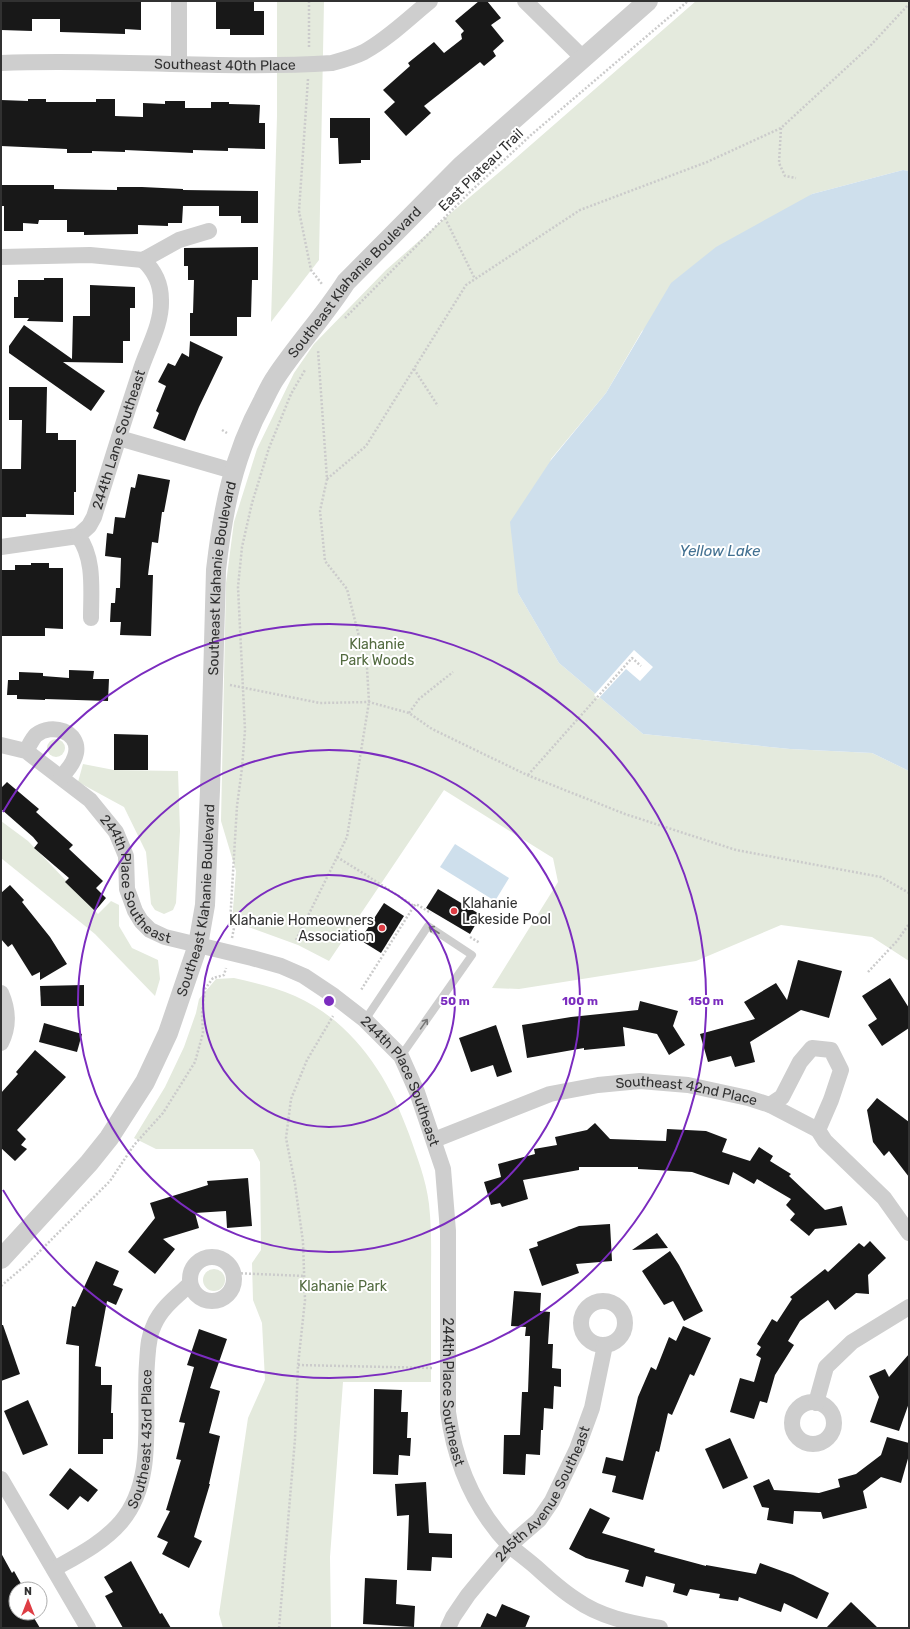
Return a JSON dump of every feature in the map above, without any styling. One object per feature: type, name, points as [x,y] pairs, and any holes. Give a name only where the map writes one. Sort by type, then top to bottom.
[{"type":"street","points":[[178,1],[178,64]]},
{"type":"street","name":"Southeast 40th Place","points":[[1,63],[69,61],[309,65],[332,63],[350,59],[365,52],[380,42],[430,1]]},
{"type":"street","points":[[525,1],[583,58]]},
{"type":"street","name":"Southeast Klahanie Boulevard","points":[[1,1259],[90,1163],[109,1138],[145,1082],[168,1033],[198,945],[205,905],[216,570],[219,540],[233,471],[252,422],[275,378],[304,337],[335,300],[346,282],[461,166],[648,1]]},
{"type":"street","points":[[1,257],[90,255],[143,260],[179,240],[209,231]]},
{"type":"street","name":"244th Lane Southeast","points":[[78,536],[89,526],[94,517],[140,370],[160,317],[161,299],[158,282],[152,268],[143,260]]},
{"type":"street","points":[[119,438],[233,471]]},
{"type":"street","points":[[1,547],[78,536],[84,544],[87,552],[91,590],[91,618]]},
{"type":"street","points":[[26,751],[36,735],[48,728],[63,730],[73,739],[76,752],[71,766],[61,777]]},
{"type":"street","name":"244th Place Southeast","points":[[1,745],[26,751],[61,777],[90,800],[116,832],[126,856],[130,900],[141,921],[150,930],[165,937],[252,958],[304,976],[334,996],[365,1020],[401,1056],[434,1140],[443,1169],[448,1231],[448,1412],[452,1439],[468,1485],[482,1512],[510,1545]]},
{"type":"street","points":[[1,993],[7,1016],[6,1030],[1,1043]]},
{"type":"street","name":"Southeast 42nd Place","points":[[434,1140],[550,1094],[598,1085],[640,1081],[688,1085],[748,1098],[770,1105],[782,1097],[800,1062],[812,1048],[831,1050],[841,1070],[831,1100],[818,1130]]},
{"type":"street","points":[[770,1105],[818,1130],[825,1141],[884,1198],[909,1233]]},
{"type":"street","points":[[210,1257],[218,1258],[224,1261],[230,1266],[233,1273],[234,1280],[229,1293],[224,1298],[217,1301],[203,1300],[192,1290],[190,1284],[192,1269],[196,1263],[210,1257]]},
{"type":"street","name":"Southeast 43rd Place","points":[[54,1569],[100,1541],[121,1522],[133,1502],[142,1476],[146,1455],[146,1375],[149,1340],[154,1324],[164,1309],[190,1284]]},
{"type":"street","points":[[816,1403],[826,1367],[852,1342],[909,1307]]},
{"type":"street","name":"245th Avenue Southeast","points":[[448,1628],[453,1616],[468,1595],[510,1545],[539,1520],[552,1501],[577,1449],[592,1408],[605,1345]]},
{"type":"street","points":[[1,1479],[88,1628]]},
{"type":"street","points":[[510,1545],[575,1600],[597,1612],[620,1620],[660,1628]]},
{"type":"lane","points":[[365,1020],[428,926],[472,955],[401,1056]]},
{"type":"path","points":[[309,1],[309,65],[299,211],[311,270],[335,300]]},
{"type":"path","name":"East Plateau Trail","points":[[344,320],[445,218],[531,135],[688,1]]},
{"type":"path","points":[[327,479],[366,446],[466,285],[580,210],[707,162],[781,128],[870,46],[909,4]]},
{"type":"path","points":[[781,128],[779,163],[785,176],[796,178]]},
{"type":"path","points":[[445,218],[475,279]]},
{"type":"path","points":[[296,940],[347,837],[369,702],[367,668],[347,589],[325,561],[320,511],[327,479],[318,349],[314,356]]},
{"type":"path","points":[[234,931],[234,928],[230,924],[237,806],[242,768],[244,730],[238,587],[242,547],[252,503],[269,448],[291,394],[306,368]]},
{"type":"path","points":[[414,369],[438,406]]},
{"type":"path","points":[[222,430],[227,433]]},
{"type":"path","points":[[528,775],[583,711],[632,658],[641,666]]},
{"type":"path","points":[[409,713],[419,699],[453,672]]},
{"type":"path","points":[[213,682],[320,703],[369,702],[409,713],[432,728],[528,775],[625,814],[736,850],[881,877],[909,893]]},
{"type":"path","points":[[337,857],[414,906],[361,990]]},
{"type":"path","points":[[868,972],[897,941],[909,924]]},
{"type":"path","points":[[279,1628],[295,1439],[298,1365],[305,1300],[304,1242],[286,1138],[291,1100],[307,1060],[334,1015]]},
{"type":"path","points":[[233,1273],[305,1276]]},
{"type":"path","points":[[298,1365],[435,1368]]},
{"type":"green space","points":[[277,1],[324,1],[319,260],[271,322],[277,116]]},
{"type":"green space","name":"Klahanie Park Woods","points":[[696,1],[909,1],[909,171],[903,170],[812,194],[642,331],[606,393],[551,459],[518,593],[559,663],[643,734],[790,749],[872,753],[909,771],[909,961],[872,937],[781,925],[696,961],[519,989],[492,988],[558,882],[553,858],[444,790],[329,961],[298,945],[232,921],[236,871],[221,821],[226,583],[234,522],[257,449],[294,373],[314,344],[386,270]]},
{"type":"green space","points":[[56,739],[62,742],[65,748],[62,754],[56,757],[50,754],[47,748],[50,742]]},
{"type":"green space","points":[[83,764],[114,770],[178,771],[180,831],[176,903],[173,910],[164,914],[155,910],[151,904],[146,852],[124,807],[78,782]]},
{"type":"green space","points":[[1,821],[28,841],[98,914],[111,901],[119,905],[119,926],[132,948],[158,960],[160,979],[155,996],[95,934],[1,858]]},
{"type":"green space","name":"Klahanie Park","points":[[234,978],[280,990],[316,1007],[334,1020],[366,1053],[379,1072],[400,1112],[421,1168],[429,1204],[431,1224],[431,1382],[343,1382],[330,1557],[331,1628],[223,1628],[219,1614],[248,1418],[265,1380],[262,1323],[253,1300],[252,1263],[261,1250],[260,1162],[253,1149],[156,1149],[134,1138],[165,1087],[184,1047],[196,1013],[199,999],[216,979]]},
{"type":"green space","points":[[214,1269],[222,1272],[225,1280],[222,1288],[214,1291],[206,1288],[203,1280],[206,1272]]},
{"type":"water","name":"Yellow Lake","points":[[903,170],[909,171],[909,771],[872,753],[790,749],[643,734],[559,663],[518,593],[510,522],[551,460],[606,393],[671,283],[716,247],[812,194]]},
{"type":"water","points":[[455,844],[509,878],[495,901],[440,867]]},
{"type":"pier","points":[[634,650],[653,667],[640,681],[626,669],[598,699],[594,695]]},
{"type":"building","points":[[1,1],[141,1],[141,30],[125,29],[125,34],[60,32],[60,19],[32,19],[32,31],[1,30]]},
{"type":"building","points":[[216,1],[254,1],[254,11],[264,11],[264,35],[230,35],[230,29],[216,29]]},
{"type":"building","points":[[479,1],[487,1],[501,18],[491,25],[504,41],[493,51],[496,56],[484,66],[480,62],[424,106],[431,113],[406,136],[384,112],[395,102],[383,90],[410,66],[408,63],[434,42],[444,53],[462,39],[461,34],[464,31],[455,21]]},
{"type":"building","points":[[28,99],[46,99],[46,102],[96,102],[96,99],[115,99],[115,116],[143,117],[143,103],[165,104],[165,101],[185,101],[185,108],[211,108],[211,102],[260,105],[259,123],[265,123],[265,149],[228,148],[228,151],[193,150],[193,153],[125,150],[125,152],[92,151],[92,153],[67,153],[67,149],[1,146],[1,100],[28,101]]},
{"type":"building","points":[[330,118],[370,118],[370,160],[361,160],[361,163],[339,164],[338,138],[330,138]]},
{"type":"building","points":[[1,185],[54,185],[54,189],[117,190],[117,187],[142,187],[183,190],[258,191],[258,223],[241,223],[241,216],[219,216],[219,206],[183,206],[182,223],[168,223],[168,226],[138,225],[138,234],[84,235],[84,232],[67,232],[67,220],[39,220],[38,224],[23,223],[23,231],[4,231],[4,206],[1,206]]},
{"type":"building","points":[[258,247],[258,280],[252,280],[251,317],[237,317],[237,336],[190,336],[190,313],[193,313],[194,280],[188,280],[188,266],[184,266],[184,248]]},
{"type":"building","points":[[44,278],[63,278],[63,322],[27,321],[29,318],[14,318],[14,297],[18,297],[18,280],[44,280]]},
{"type":"building","points":[[90,285],[135,287],[135,308],[130,308],[130,341],[123,341],[123,363],[63,362],[105,391],[91,411],[9,353],[9,346],[24,325],[72,359],[73,316],[90,316]]},
{"type":"building","points":[[190,341],[223,357],[199,407],[185,441],[153,428],[159,413],[156,411],[166,386],[158,382],[168,363],[175,366],[182,353],[189,357]]},
{"type":"building","points":[[9,387],[47,387],[46,433],[58,433],[58,440],[76,440],[76,492],[74,492],[74,515],[26,514],[26,517],[1,517],[1,469],[21,469],[22,420],[9,420]]},
{"type":"building","points":[[138,474],[170,480],[164,512],[162,512],[158,543],[152,542],[148,575],[153,575],[151,636],[120,635],[121,622],[110,622],[111,603],[115,603],[116,588],[120,588],[121,558],[105,556],[107,533],[113,534],[115,517],[125,518],[131,487],[135,488]]},
{"type":"building","points":[[31,563],[49,563],[49,568],[63,568],[63,629],[45,628],[45,636],[2,636],[2,570],[15,570],[15,565],[31,565]]},
{"type":"building","points":[[69,670],[94,671],[93,679],[109,679],[108,701],[17,699],[17,695],[7,695],[8,680],[19,680],[19,672],[43,673],[43,676],[69,678]]},
{"type":"building","points":[[114,734],[148,735],[148,770],[114,770]]},
{"type":"building","points":[[7,782],[39,809],[36,812],[73,845],[69,849],[103,881],[96,888],[106,898],[95,911],[65,882],[69,878],[34,848],[38,843],[33,837],[1,809],[1,788]]},
{"type":"building","points":[[10,885],[24,900],[22,902],[50,937],[67,964],[40,980],[40,972],[32,976],[12,944],[8,947],[1,939],[1,893]]},
{"type":"building","name":"Klahanie Lakeside Pool","points":[[438,889],[481,915],[470,934],[426,908]]},
{"type":"building","name":"Klahanie Homeowners Association","points":[[384,903],[404,916],[381,953],[360,940]]},
{"type":"building","points":[[798,960],[842,971],[829,1018],[801,1010],[750,1042],[755,1062],[735,1067],[731,1056],[708,1062],[700,1034],[755,1019],[744,1002],[776,983],[787,1000]]},
{"type":"building","points":[[890,978],[909,1008],[909,1028],[882,1046],[868,1025],[877,1019],[862,996]]},
{"type":"building","points":[[84,985],[84,1006],[41,1006],[40,986]]},
{"type":"building","points":[[640,1001],[678,1011],[673,1026],[685,1045],[669,1055],[657,1034],[623,1027],[625,1046],[584,1050],[584,1048],[527,1058],[522,1025],[571,1017],[638,1010]]},
{"type":"building","points":[[44,1023],[82,1034],[77,1052],[39,1042]]},
{"type":"building","points":[[496,1025],[512,1072],[497,1077],[493,1065],[471,1072],[459,1038]]},
{"type":"building","points":[[35,1050],[66,1077],[17,1130],[26,1139],[21,1145],[27,1149],[15,1161],[1,1148],[1,1093],[18,1074],[16,1072]]},
{"type":"building","points":[[877,1098],[909,1122],[909,1177],[889,1151],[884,1156],[873,1142],[867,1110]]},
{"type":"building","points":[[595,1123],[610,1139],[666,1141],[667,1129],[706,1131],[727,1139],[722,1152],[750,1161],[759,1147],[773,1156],[770,1161],[791,1174],[789,1176],[825,1210],[842,1206],[847,1225],[815,1229],[809,1236],[790,1220],[795,1214],[786,1205],[791,1199],[757,1179],[754,1184],[733,1172],[729,1185],[692,1172],[638,1169],[638,1167],[579,1167],[579,1170],[523,1180],[528,1199],[502,1207],[500,1203],[491,1205],[484,1182],[501,1177],[498,1164],[535,1154],[534,1149],[557,1145],[555,1137],[587,1130]]},
{"type":"building","points":[[248,1178],[252,1226],[227,1228],[226,1211],[195,1213],[199,1228],[163,1239],[175,1249],[155,1274],[128,1252],[155,1218],[150,1203],[208,1185],[207,1181]]},
{"type":"building","points":[[610,1224],[612,1261],[576,1264],[579,1273],[542,1286],[529,1249],[538,1246],[537,1242],[579,1226]]},
{"type":"building","points":[[657,1233],[668,1248],[632,1250]]},
{"type":"building","points":[[870,1241],[886,1258],[868,1275],[869,1294],[856,1293],[835,1310],[828,1300],[800,1321],[788,1341],[794,1345],[775,1375],[767,1403],[760,1401],[754,1419],[730,1412],[740,1378],[754,1382],[761,1358],[756,1355],[761,1347],[757,1344],[772,1319],[777,1322],[792,1299],[790,1297],[825,1269],[828,1272],[859,1243],[864,1247]]},
{"type":"building","points":[[670,1251],[703,1311],[684,1321],[673,1301],[664,1305],[642,1271]]},
{"type":"building","points":[[96,1261],[119,1271],[113,1285],[123,1289],[116,1305],[107,1301],[95,1366],[101,1367],[101,1385],[112,1385],[111,1413],[113,1413],[113,1439],[103,1439],[103,1454],[78,1454],[79,1346],[66,1344],[72,1306],[75,1307]]},
{"type":"building","points":[[514,1291],[541,1293],[540,1311],[550,1312],[548,1344],[553,1344],[552,1368],[561,1369],[561,1387],[554,1386],[553,1409],[544,1408],[540,1455],[526,1454],[525,1475],[503,1474],[504,1435],[520,1435],[522,1392],[528,1392],[530,1336],[525,1336],[526,1327],[511,1326]]},
{"type":"building","points":[[1,1325],[3,1325],[20,1374],[1,1381]]},
{"type":"building","points":[[683,1326],[711,1338],[694,1376],[690,1374],[672,1415],[668,1413],[659,1452],[656,1451],[643,1500],[612,1492],[616,1476],[602,1473],[606,1457],[623,1461],[638,1397],[651,1367],[656,1370],[669,1337],[676,1341]]},
{"type":"building","points":[[199,1329],[227,1339],[210,1388],[220,1391],[209,1433],[220,1436],[210,1484],[194,1537],[202,1541],[189,1568],[162,1554],[168,1542],[157,1537],[170,1511],[166,1510],[181,1460],[176,1459],[185,1423],[179,1422],[194,1367],[187,1365]]},
{"type":"building","points":[[909,1354],[909,1403],[899,1431],[870,1422],[879,1397],[869,1376],[885,1369],[889,1377]]},
{"type":"building","points":[[374,1389],[402,1390],[401,1412],[408,1412],[407,1438],[411,1438],[410,1456],[399,1455],[398,1475],[373,1474]]},
{"type":"building","points":[[28,1400],[48,1445],[23,1455],[4,1411]]},
{"type":"building","points":[[887,1437],[909,1443],[909,1455],[901,1483],[881,1477],[863,1491],[867,1508],[823,1519],[821,1512],[794,1511],[793,1524],[767,1520],[769,1508],[762,1507],[753,1486],[769,1479],[774,1490],[819,1493],[840,1487],[838,1479],[856,1474],[881,1455]]},
{"type":"building","points":[[730,1438],[748,1478],[723,1489],[705,1449]]},
{"type":"building","points":[[70,1468],[98,1490],[88,1502],[80,1496],[68,1510],[49,1495]]},
{"type":"building","points":[[426,1482],[429,1533],[452,1534],[452,1558],[432,1557],[431,1571],[407,1570],[409,1515],[397,1516],[395,1484]]},
{"type":"building","points":[[590,1508],[610,1518],[602,1533],[655,1549],[654,1552],[706,1566],[756,1574],[760,1563],[793,1575],[829,1593],[817,1619],[784,1603],[781,1612],[739,1597],[738,1601],[719,1598],[720,1594],[690,1589],[687,1596],[673,1592],[675,1584],[646,1576],[643,1587],[625,1582],[629,1570],[586,1558],[569,1549]]},
{"type":"building","points":[[1,1553],[12,1573],[14,1571],[20,1581],[8,1581],[8,1621],[36,1621],[40,1628],[1,1628]]},
{"type":"building","points":[[131,1561],[160,1614],[162,1613],[171,1628],[123,1628],[105,1596],[113,1592],[104,1577]]},
{"type":"building","points":[[365,1578],[397,1580],[396,1604],[415,1606],[414,1627],[363,1624]]},
{"type":"building","points":[[851,1602],[878,1628],[826,1628]]},
{"type":"building","points":[[502,1604],[530,1616],[525,1628],[480,1628],[487,1613],[496,1617]]},
{"type":"place","name":"Klahanie Lakeside Pool","points":[[454,911]]},
{"type":"place","name":"Klahanie Homeowners Association","points":[[382,928]]}]
